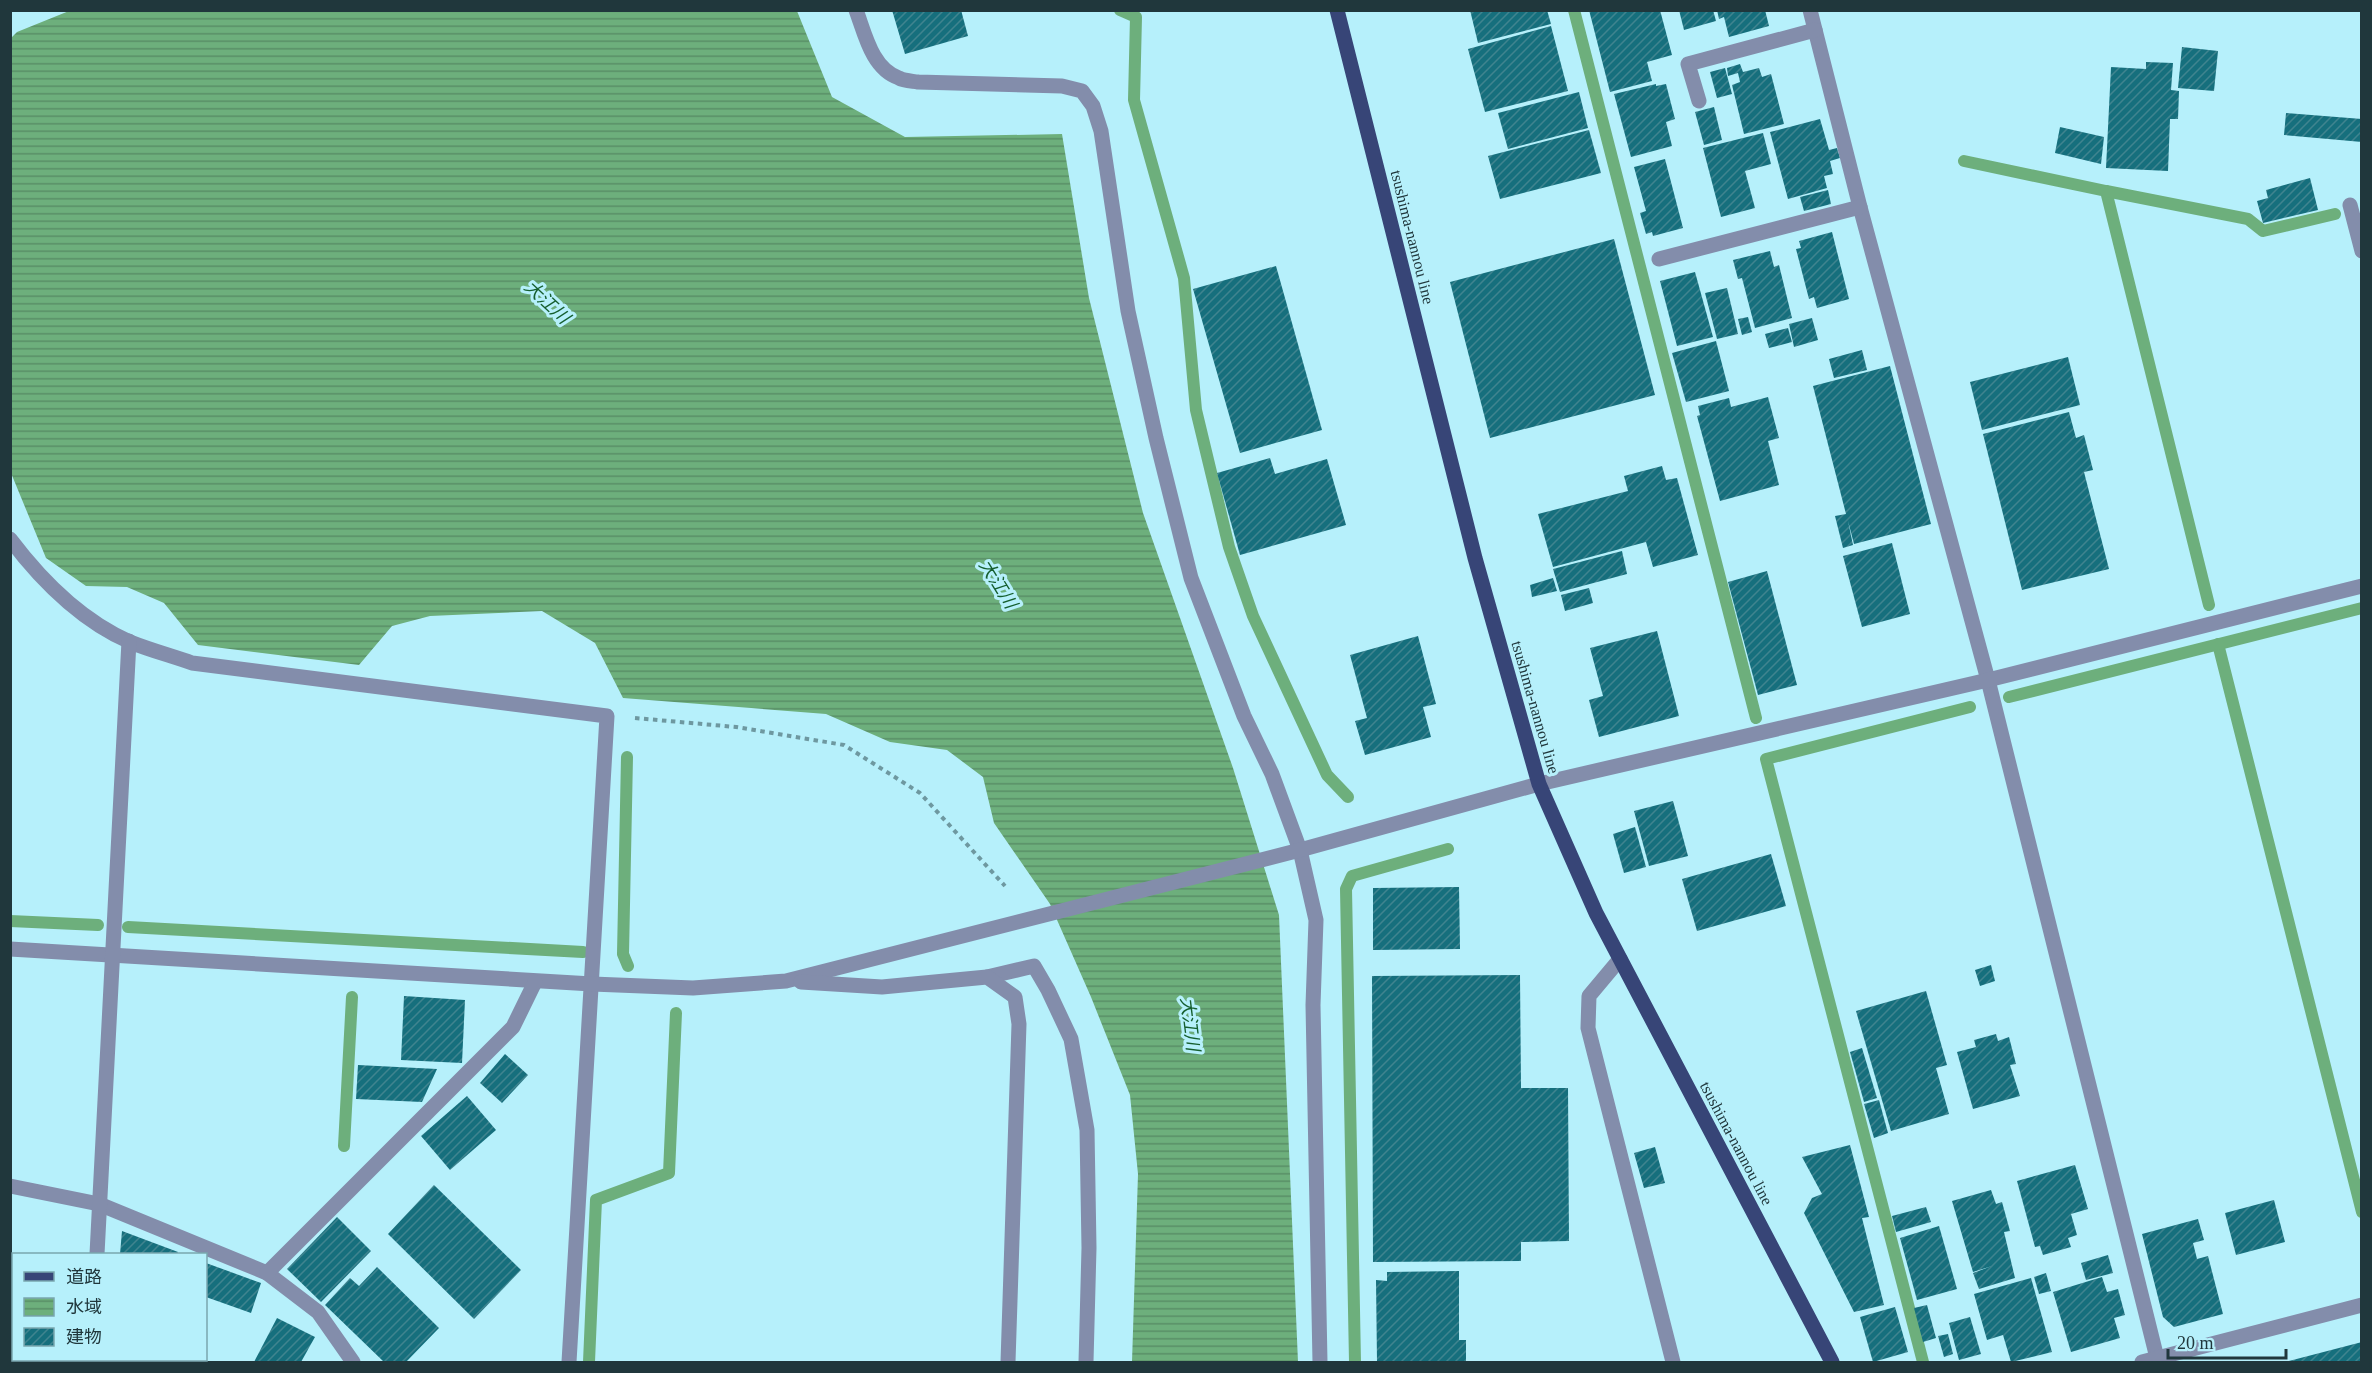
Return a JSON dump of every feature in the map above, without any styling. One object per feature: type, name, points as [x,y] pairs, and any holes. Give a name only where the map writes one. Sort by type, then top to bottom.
[{"type":"main road","name":"tsushima-nannou line","points":[[1337,10],[1475,558],[1539,784],[1596,913],[1833,1362]]},
{"type":"street","points":[[856,10],[873,53],[883,69],[898,78],[918,82],[1062,86],[1082,91],[1093,106],[1101,130],[1128,310],[1156,438],[1191,578],[1244,716],[1272,774],[1300,850],[1316,920],[1313,1005],[1320,1362]]},
{"type":"street","points":[[1810,10],[1860,207],[1988,680],[2153,1361],[2361,1305]]},
{"type":"street","points":[[1699,101],[1688,64],[1815,30]]},
{"type":"street","points":[[2350,205],[2361,251]]},
{"type":"street","points":[[1659,259],[1860,207]]},
{"type":"street","points":[[10,539],[59,593],[92,620],[129,641],[192,663],[608,716],[569,1362]]},
{"type":"street","points":[[786,981],[1300,850],[1539,784],[1988,680],[2361,586]]},
{"type":"street","points":[[97,1253],[129,641]]},
{"type":"street","points":[[10,949],[535,982],[693,988],[786,981],[882,987],[987,976],[1034,966],[1071,1039],[1087,1130],[1089,1248],[1086,1362]]},
{"type":"street","points":[[1620,959],[1589,996],[1588,1028],[1673,1362]]},
{"type":"street","points":[[987,976],[1014,998],[1019,1024],[1008,1362]]},
{"type":"street","points":[[267,1273],[513,1027],[535,982]]},
{"type":"street","points":[[10,1186],[99,1204],[267,1273],[318,1312],[353,1362]]},
{"type":"path","points":[[608,716],[736,727],[844,745],[920,793],[1005,886]]},
{"type":"water","name":"大江川","points":[[69,11],[797,11],[832,97],[905,137],[1062,134],[1089,298],[1143,513],[1233,768],[1279,915],[1298,1362],[1132,1362],[1138,1174],[1130,1095],[1091,997],[1050,904],[994,823],[983,777],[947,750],[890,742],[826,714],[623,698],[595,643],[542,611],[430,616],[392,626],[359,665],[198,645],[164,603],[127,587],[86,586],[46,558],[11,473],[11,38],[17,32]]},
{"type":"building","points":[[892,10],[961,10],[968,36],[905,54]]},
{"type":"building","points":[[1470,10],[1547,10],[1551,24],[1478,43]]},
{"type":"building","points":[[1589,10],[1660,10],[1672,55],[1647,62],[1652,81],[1610,92]]},
{"type":"building","points":[[1679,10],[1713,10],[1716,21],[1684,30]]},
{"type":"building","points":[[1717,10],[1765,10],[1769,26],[1729,37],[1724,17],[1719,19]]},
{"type":"building","points":[[1551,26],[1568,91],[1485,112],[1468,49]]},
{"type":"building","points":[[2182,47],[2218,51],[2214,91],[2178,88]]},
{"type":"building","points":[[2146,62],[2173,63],[2171,90],[2179,91],[2178,119],[2170,119],[2168,171],[2106,168],[2111,67],[2146,69]]},
{"type":"building","points":[[1740,64],[1743,72],[1759,68],[1762,77],[1771,74],[1784,124],[1744,134],[1732,85],[1740,82],[1738,73],[1728,76],[1727,68]]},
{"type":"building","points":[[1725,68],[1732,94],[1717,98],[1710,72]]},
{"type":"building","points":[[1656,84],[1656,86],[1666,84],[1675,119],[1666,122],[1672,146],[1631,157],[1614,94]]},
{"type":"building","points":[[1579,92],[1588,128],[1508,149],[1498,113]]},
{"type":"building","points":[[1714,107],[1722,140],[1704,145],[1695,112]]},
{"type":"building","points":[[2286,113],[2362,119],[2362,142],[2284,135]]},
{"type":"building","points":[[1820,119],[1829,150],[1837,148],[1840,158],[1830,161],[1833,174],[1824,176],[1827,188],[1788,199],[1770,132]]},
{"type":"building","points":[[2060,127],[2104,137],[2101,164],[2055,153]]},
{"type":"building","points":[[1589,130],[1601,173],[1500,199],[1488,156]]},
{"type":"building","points":[[1763,133],[1771,164],[1745,171],[1755,208],[1721,217],[1703,148]]},
{"type":"building","points":[[1665,159],[1683,228],[1653,236],[1652,232],[1646,234],[1640,213],[1646,211],[1634,167]]},
{"type":"building","points":[[2310,178],[2318,210],[2263,223],[2257,201],[2268,198],[2266,190]]},
{"type":"building","points":[[1828,190],[1831,204],[1804,211],[1800,197]]},
{"type":"building","points":[[1832,232],[1849,299],[1817,308],[1814,297],[1809,299],[1796,249],[1801,248],[1799,241]]},
{"type":"building","points":[[1614,239],[1655,395],[1490,438],[1450,282]]},
{"type":"building","points":[[1770,251],[1774,267],[1779,265],[1792,318],[1755,328],[1742,278],[1738,279],[1733,260]]},
{"type":"building","points":[[1276,266],[1322,430],[1240,453],[1193,289]]},
{"type":"building","points":[[1695,272],[1713,337],[1677,346],[1660,281]]},
{"type":"building","points":[[1727,288],[1738,334],[1717,339],[1705,293]]},
{"type":"building","points":[[1748,317],[1752,332],[1742,335],[1738,319]]},
{"type":"building","points":[[1812,318],[1818,340],[1794,347],[1789,324]]},
{"type":"building","points":[[1788,328],[1792,342],[1769,348],[1765,334]]},
{"type":"building","points":[[1716,341],[1729,391],[1686,402],[1672,353]]},
{"type":"building","points":[[1862,350],[1867,370],[1834,378],[1829,359]]},
{"type":"building","points":[[2068,357],[2080,405],[1982,430],[1970,382]]},
{"type":"building","points":[[1890,366],[1931,524],[1854,544],[1848,521],[1853,545],[1843,548],[1835,516],[1846,514],[1813,386]]},
{"type":"building","points":[[1768,397],[1779,438],[1768,441],[1779,485],[1720,501],[1697,416],[1700,415],[1698,406],[1729,398],[1731,407]]},
{"type":"building","points":[[2069,412],[2076,438],[2084,435],[2093,470],[2084,472],[2109,569],[2022,590],[1983,434]]},
{"type":"building","points":[[1270,458],[1275,474],[1327,459],[1346,525],[1240,555],[1217,473]]},
{"type":"building","points":[[1662,466],[1666,480],[1677,478],[1698,555],[1653,567],[1646,542],[1553,567],[1538,514],[1628,491],[1624,476]]},
{"type":"building","points":[[1892,543],[1910,614],[1862,627],[1843,556]]},
{"type":"building","points":[[1622,551],[1627,574],[1560,592],[1553,569]]},
{"type":"building","points":[[1767,571],[1797,685],[1758,695],[1728,582]]},
{"type":"building","points":[[1553,578],[1557,591],[1532,597],[1530,585]]},
{"type":"building","points":[[1589,588],[1593,603],[1565,611],[1561,595]]},
{"type":"building","points":[[1657,631],[1679,716],[1599,737],[1589,700],[1603,696],[1590,648]]},
{"type":"building","points":[[1418,636],[1436,704],[1423,707],[1431,737],[1365,755],[1355,721],[1367,718],[1350,655]]},
{"type":"building","points":[[1673,801],[1688,856],[1649,866],[1634,811]]},
{"type":"building","points":[[1635,827],[1646,867],[1624,873],[1613,834]]},
{"type":"building","points":[[1771,854],[1786,906],[1697,931],[1682,879]]},
{"type":"building","points":[[1459,887],[1460,949],[1373,950],[1373,888]]},
{"type":"building","points":[[1991,965],[1995,981],[1980,986],[1975,970]]},
{"type":"building","points":[[1520,975],[1521,1088],[1568,1088],[1569,1241],[1521,1242],[1521,1261],[1373,1262],[1372,976]]},
{"type":"building","points":[[1926,991],[1947,1065],[1936,1068],[1949,1114],[1891,1131],[1856,1011]]},
{"type":"building","points":[[404,996],[465,1000],[462,1063],[401,1060]]},
{"type":"building","points":[[1996,1034],[1998,1041],[2009,1037],[2016,1064],[2010,1065],[2020,1096],[1973,1109],[1957,1052],[1976,1047],[1974,1040]]},
{"type":"building","points":[[1862,1048],[1877,1098],[1864,1102],[1850,1052]]},
{"type":"building","points":[[505,1054],[528,1075],[502,1103],[480,1083]]},
{"type":"building","points":[[358,1065],[437,1069],[422,1102],[356,1099]]},
{"type":"building","points":[[467,1096],[496,1130],[450,1170],[421,1136]]},
{"type":"building","points":[[1879,1100],[1888,1133],[1874,1138],[1864,1104]]},
{"type":"building","points":[[1850,1145],[1869,1217],[1862,1218],[1884,1305],[1854,1312],[1804,1213],[1812,1198],[1822,1194],[1802,1157]]},
{"type":"building","points":[[1655,1147],[1665,1183],[1644,1188],[1634,1153]]},
{"type":"building","points":[[2075,1165],[2088,1209],[2071,1214],[2077,1235],[2068,1238],[2071,1247],[2043,1255],[2040,1246],[2035,1247],[2017,1181]]},
{"type":"building","points":[[434,1185],[521,1270],[474,1319],[388,1234]]},
{"type":"building","points":[[1991,1190],[1996,1204],[2002,1202],[2010,1231],[2004,1232],[2015,1278],[1979,1289],[1973,1273],[1992,1266],[1973,1272],[1952,1201]]},
{"type":"building","points":[[2274,1200],[2285,1242],[2236,1255],[2225,1213]]},
{"type":"building","points":[[1926,1207],[1931,1222],[1896,1232],[1892,1216]]},
{"type":"building","points":[[337,1217],[371,1251],[321,1302],[287,1269]]},
{"type":"building","points":[[2198,1219],[2204,1240],[2193,1243],[2197,1259],[2208,1256],[2223,1314],[2174,1327],[2163,1317],[2142,1234]]},
{"type":"building","points":[[1939,1226],[1957,1289],[1917,1300],[1900,1238]]},
{"type":"building","points":[[122,1231],[178,1252],[178,1253],[120,1253]]},
{"type":"building","points":[[2108,1255],[2113,1273],[2086,1280],[2081,1263]]},
{"type":"building","points":[[207,1263],[261,1283],[251,1313],[207,1297]]},
{"type":"building","points":[[377,1267],[439,1328],[406,1362],[384,1362],[325,1305],[350,1278],[359,1286]]},
{"type":"building","points":[[1459,1271],[1459,1340],[1466,1340],[1466,1362],[1377,1362],[1376,1280],[1387,1281],[1387,1272]]},
{"type":"building","points":[[2046,1273],[2051,1291],[2039,1294],[2034,1277]]},
{"type":"building","points":[[2102,1277],[2107,1292],[2118,1289],[2125,1315],[2114,1318],[2120,1338],[2071,1352],[2053,1292]]},
{"type":"building","points":[[2031,1278],[2052,1352],[2011,1362],[2003,1335],[1987,1340],[1974,1294]]},
{"type":"building","points":[[1927,1305],[1936,1338],[1923,1342],[1914,1308]]},
{"type":"building","points":[[1895,1307],[1908,1352],[1873,1362],[1860,1317]]},
{"type":"building","points":[[1970,1317],[1981,1354],[1959,1360],[1949,1323]]},
{"type":"building","points":[[277,1318],[315,1337],[301,1362],[254,1362]]},
{"type":"building","points":[[1948,1334],[1953,1354],[1944,1357],[1938,1336]]},
{"type":"building","points":[[2362,1342],[2362,1362],[2285,1362]]},
{"type":"waterway","points":[[1120,10],[1136,17],[1134,100],[1184,278],[1196,410],[1229,547],[1253,616],[1327,775],[1348,797]]},
{"type":"waterway","points":[[1574,10],[1756,718]]},
{"type":"waterway","points":[[1964,161],[2106,191],[2209,605]]},
{"type":"waterway","points":[[2106,191],[2248,219],[2263,231],[2335,214]]},
{"type":"waterway","points":[[2009,697],[2362,608]]},
{"type":"waterway","points":[[2218,644],[2362,1212]]},
{"type":"waterway","points":[[1923,1362],[1766,759],[1970,707]]},
{"type":"waterway","points":[[627,757],[623,954],[628,966]]},
{"type":"waterway","points":[[1355,1362],[1346,889],[1352,876],[1448,849]]},
{"type":"waterway","points":[[10,921],[98,925]]},
{"type":"waterway","points":[[128,927],[583,952]]},
{"type":"waterway","points":[[344,1146],[352,997]]},
{"type":"waterway","points":[[589,1362],[596,1200],[669,1173],[676,1013]]}]
